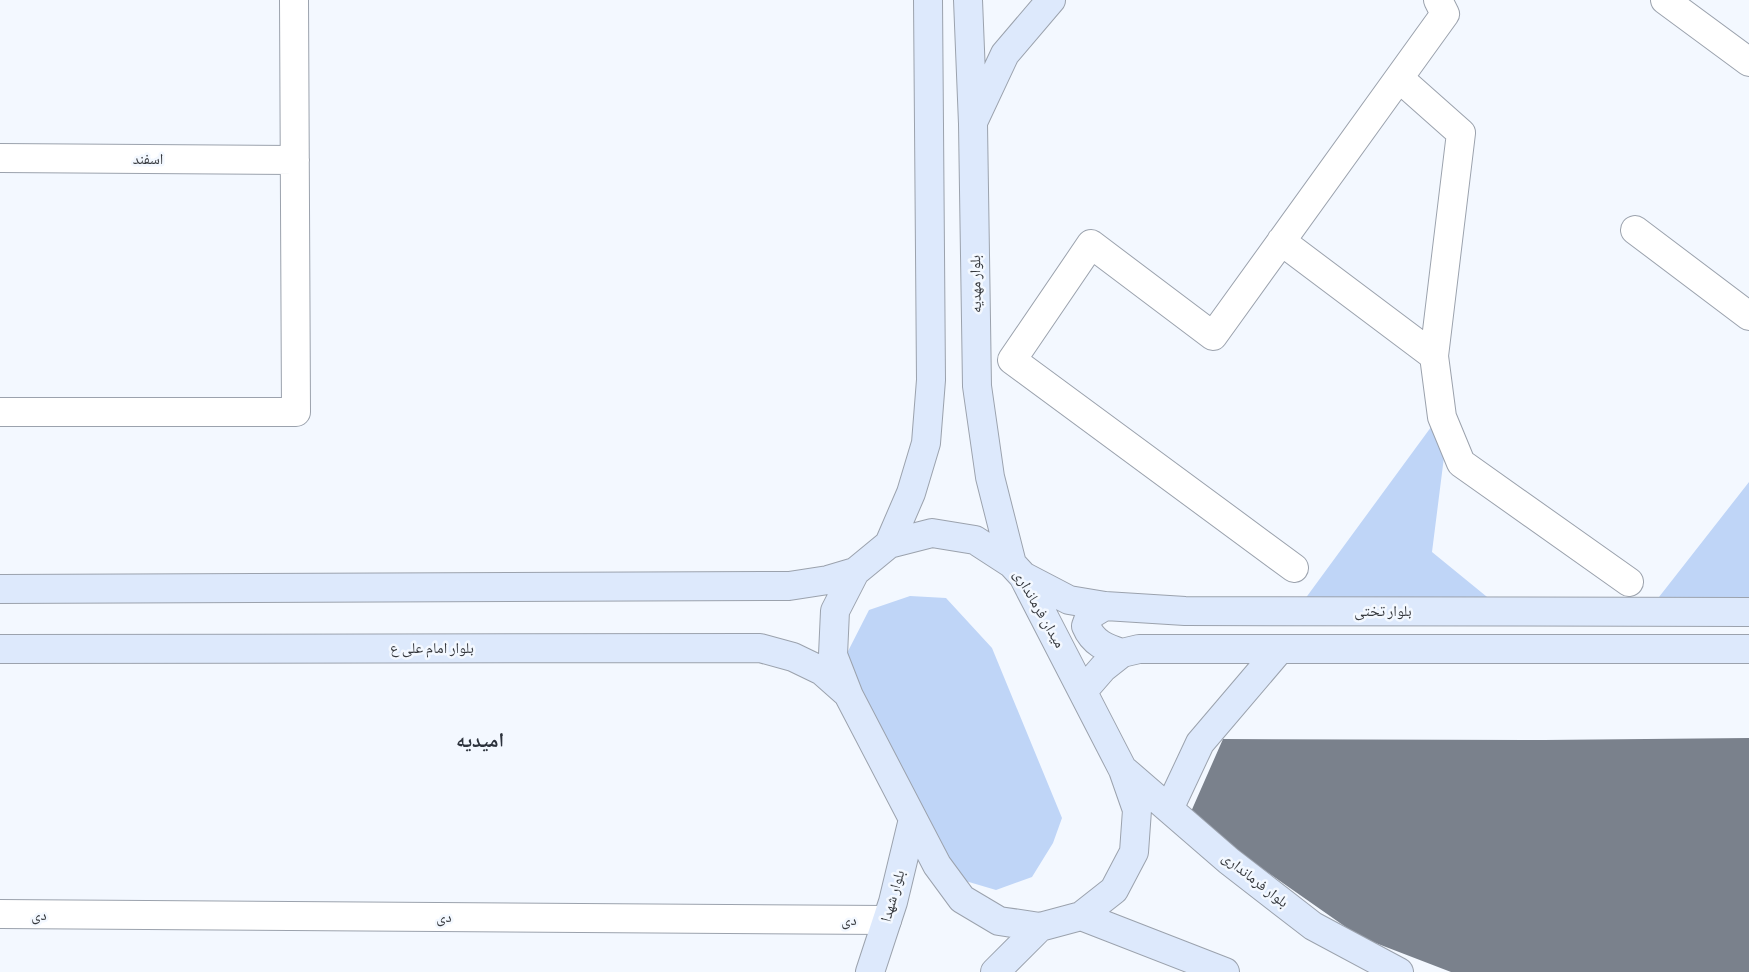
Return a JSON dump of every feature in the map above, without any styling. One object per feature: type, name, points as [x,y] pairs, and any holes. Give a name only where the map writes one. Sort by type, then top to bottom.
[{"type":"street","points":[[0,412],[296,412],[294,0]]},
{"type":"street","points":[[889,544],[911,493],[926,443],[931,380],[928,0]]},
{"type":"street","name":"بلوار مهدیه","points":[[968,0],[973,124],[978,386],[990,477],[1018,570]]},
{"type":"street","points":[[973,124],[1005,54],[1051,0]]},
{"type":"street","points":[[1294,568],[1012,360],[1091,244],[1213,336],[1445,14],[1438,0]]},
{"type":"street","points":[[1666,0],[1749,62]]},
{"type":"street","points":[[1399,78],[1461,133],[1434,356],[1442,417],[1460,463],[1630,582]]},
{"type":"street","name":"اسفند","points":[[0,158],[295,160]]},
{"type":"street","points":[[1635,230],[1749,316]]},
{"type":"street","points":[[1281,241],[1434,356]]},
{"type":"street","name":"میدان فرمانداری","points":[[932,533],[975,540],[1018,570],[1124,770],[1138,810],[1134,852],[1114,890],[1081,916],[1040,927],[998,921],[962,900],[937,865],[849,696],[834,655],[835,611],[855,572],[889,544],[932,533]]},
{"type":"street","name":"بلوار تختی","points":[[1018,570],[1069,600],[1105,606],[1185,611],[1749,612]]},
{"type":"street","points":[[0,589],[789,586],[828,580],[855,572]]},
{"type":"street","points":[[1105,606],[1090,615],[1086,626],[1090,636],[1102,645],[1122,653]]},
{"type":"street","name":"بلوار امام علی ع","points":[[0,649],[760,648],[793,657],[822,671],[849,696]]},
{"type":"street","points":[[1083,691],[1103,668],[1122,653],[1139,649],[1749,649]]},
{"type":"street","points":[[1169,810],[1200,743],[1280,649]]},
{"type":"street","name":"بلوار فرمانداری","points":[[1124,770],[1229,861],[1312,926],[1399,972]]},
{"type":"street","name":"بلوار شهدا","points":[[870,972],[894,902],[913,819]]},
{"type":"street","name":"دی","points":[[0,914],[887,920]]},
{"type":"street","points":[[1081,916],[1225,972]]},
{"type":"street","points":[[995,972],[1040,927]]},
{"type":"shaded area","points":[[1434,423],[1444,457],[1432,552],[1492,601],[1305,599]]},
{"type":"shaded area","points":[[1749,482],[1749,598],[1659,597]]},
{"type":"shaded area","points":[[910,596],[946,598],[992,648],[1062,818],[1053,843],[1032,877],[996,890],[952,877],[843,661],[869,610]]},
{"type":"building","points":[[1749,738],[1749,972],[1451,972],[1360,937],[1260,867],[1190,814],[1223,739],[1544,740]]},
{"type":"district","name":"امیدیه","points":[[480,741]]}]
